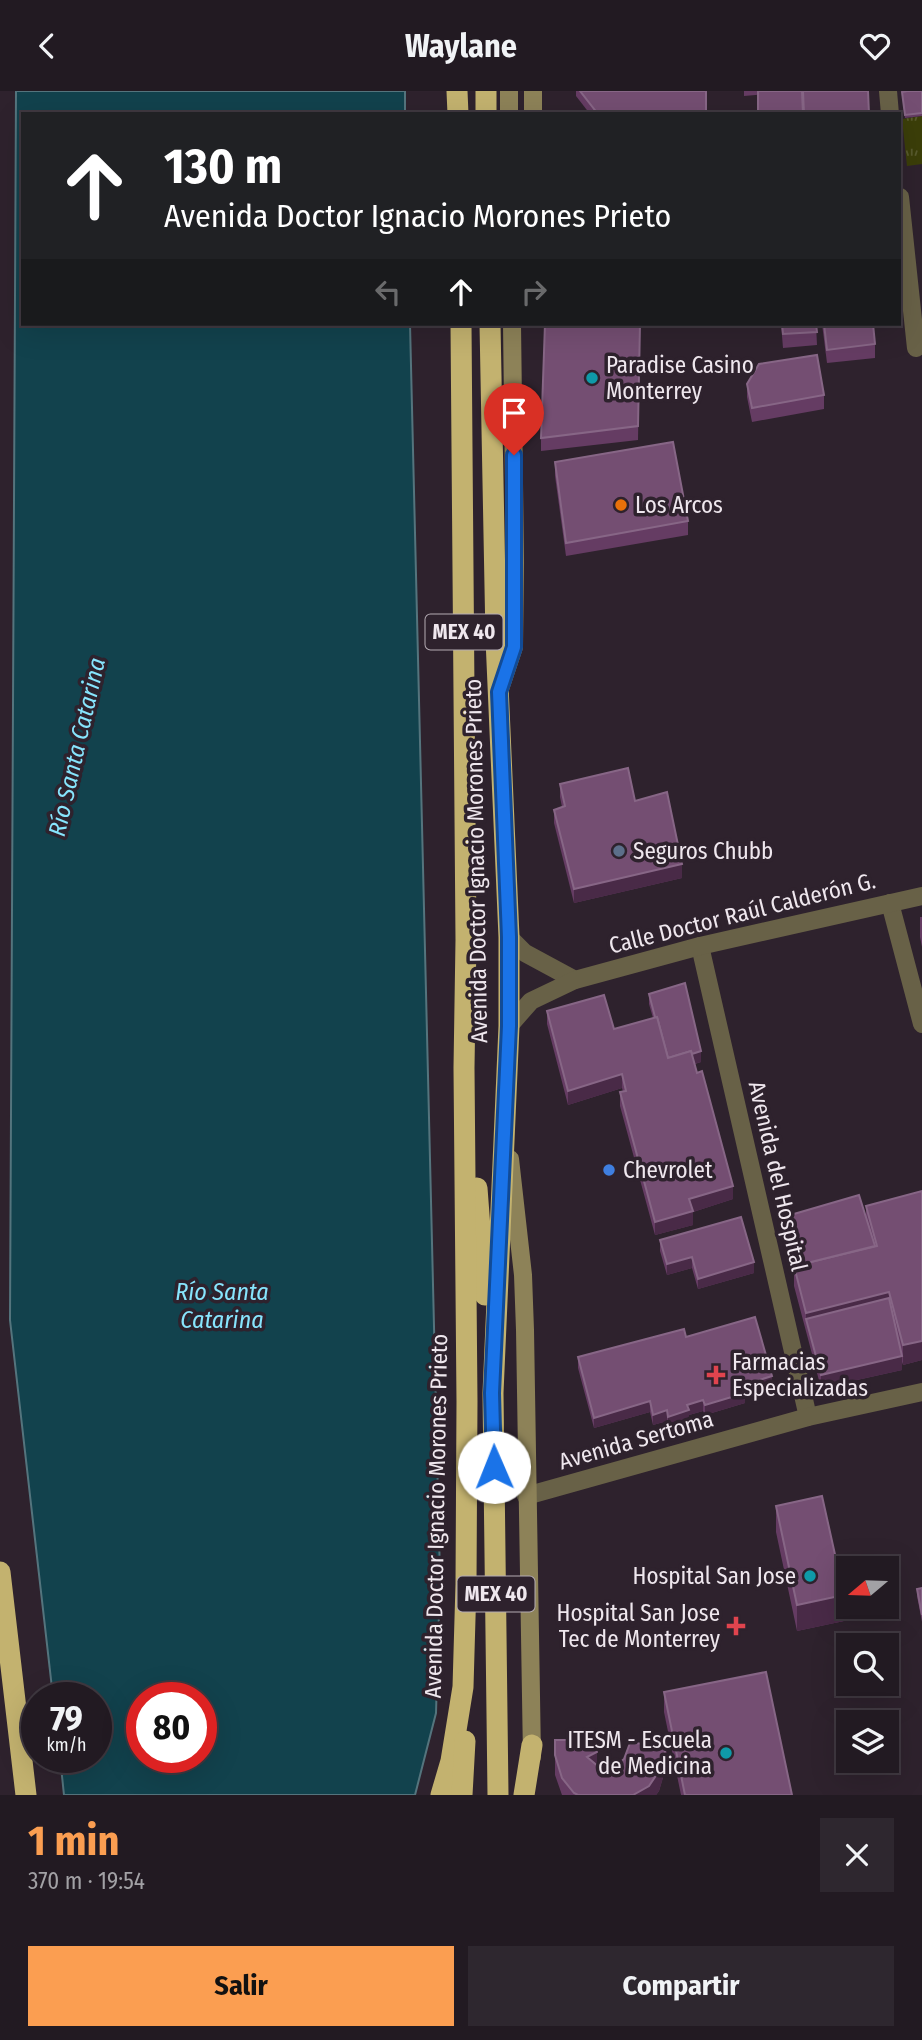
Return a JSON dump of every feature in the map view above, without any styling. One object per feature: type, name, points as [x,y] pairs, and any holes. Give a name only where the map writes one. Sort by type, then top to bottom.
[{"type":"highway","points":[[457,91],[458,112]]},
{"type":"highway","points":[[486,91],[486,112]]},
{"type":"highway","name":"Avenida Doctor Ignacio Morones Prieto","points":[[441,1795],[451,1761],[463,1687],[467,1427],[461,326]]},
{"type":"highway","name":"Avenida Doctor Ignacio Morones Prieto","points":[[490,326],[496,639],[509,937],[509,1026],[492,1393]]},
{"type":"highway","name":"Avenida Doctor Ignacio Morones Prieto","points":[[464,1067],[474,1137],[492,1393]]},
{"type":"highway","name":"MEX 40","points":[[492,1393],[498,1795]]},
{"type":"highway","points":[[0,1572],[26,1795]]},
{"type":"highway","points":[[462,1795],[466,1728],[463,1687]]},
{"type":"highway","points":[[524,1795],[532,1745]]},
{"type":"street","points":[[509,91],[509,112]]},
{"type":"street","points":[[533,91],[533,112]]},
{"type":"street","points":[[888,91],[890,112]]},
{"type":"street","points":[[901,206],[916,348]]},
{"type":"street","points":[[499,692],[514,647],[512,326]]},
{"type":"street","name":"Calle Doctor Raúl Calderón G.","points":[[509,1026],[531,1001],[575,980],[700,946],[922,896]]},
{"type":"street","points":[[890,902],[922,1024]]},
{"type":"street","points":[[509,937],[525,953],[575,980]]},
{"type":"street","name":"Avenida del Hospital","points":[[700,946],[808,1417]]},
{"type":"street","points":[[505,1103],[523,1275],[533,1795]]},
{"type":"street","name":"Avenida Sertoma","points":[[526,1496],[808,1417],[922,1392]]},
{"type":"green space","points":[[922,116],[922,164],[907,166],[902,119]]},
{"type":"water","name":"Río Santa Catarina","points":[[16,91],[405,91],[405,112],[21,112],[21,326],[410,326],[440,1577],[436,1713],[415,1795],[64,1795],[62,1773],[112,1773],[112,1682],[51,1682],[10,1320]]},
{"type":"building","points":[[580,91],[706,91],[706,112],[596,112]]},
{"type":"building","points":[[758,91],[802,91],[803,112],[758,112]]},
{"type":"building","points":[[803,91],[868,91],[869,112],[804,112]]},
{"type":"building","points":[[922,91],[922,113],[905,115],[902,92]]},
{"type":"building","name":"Paradise Casino Monterrey","points":[[545,326],[640,326],[638,426],[541,438]]},
{"type":"building","points":[[782,326],[816,326],[817,332],[783,334]]},
{"type":"building","points":[[824,326],[873,326],[875,344],[827,350]]},
{"type":"building","points":[[817,355],[824,395],[752,408],[747,384],[759,364]]},
{"type":"building","name":"Los Arcos","points":[[673,442],[688,521],[566,543],[555,462]]},
{"type":"building","name":"Seguros Chubb","points":[[628,768],[635,801],[667,792],[682,864],[574,889],[554,810],[565,806],[560,784]]},
{"type":"building","points":[[685,983],[701,1051],[668,1058],[649,994]]},
{"type":"building","points":[[604,995],[614,1029],[657,1017],[668,1058],[691,1051],[697,1073],[702,1071],[733,1186],[689,1199],[693,1211],[655,1222],[620,1092],[626,1091],[622,1074],[568,1091],[547,1011]]},
{"type":"building","points":[[922,1191],[922,1341],[903,1345],[889,1292],[806,1313],[794,1266],[877,1246],[866,1206]]},
{"type":"building","points":[[859,1195],[875,1246],[799,1265],[787,1216]]},
{"type":"building","points":[[741,1217],[754,1262],[698,1279],[692,1257],[667,1264],[660,1240]]},
{"type":"building","points":[[889,1298],[902,1356],[821,1375],[806,1319]]},
{"type":"building","points":[[755,1317],[772,1376],[743,1385],[745,1393],[705,1405],[703,1400],[687,1405],[689,1410],[668,1417],[667,1410],[653,1415],[650,1401],[594,1418],[578,1357],[684,1329],[686,1337]]},
{"type":"building","name":"Hospital San Jose","points":[[822,1496],[836,1559],[836,1597],[797,1605],[776,1506]]},
{"type":"building","points":[[922,1588],[922,1615],[917,1589]]},
{"type":"building","name":"ITESM - Escuela de Medicina","points":[[766,1672],[792,1795],[685,1795],[664,1692]]},
{"type":"building","points":[[555,1740],[596,1740],[597,1752],[587,1757],[599,1767],[613,1768],[624,1759],[630,1743],[667,1745],[659,1771],[649,1786],[633,1795],[578,1795],[562,1778],[555,1755]]},
{"type":"place","name":"Paradise Casino Monterrey","points":[[592,378]]},
{"type":"place","name":"Los Arcos","points":[[621,505]]},
{"type":"place","name":"Seguros Chubb","points":[[619,851]]},
{"type":"place","name":"Chevrolet","points":[[609,1170]]},
{"type":"place","name":"Farmacias Especializadas","points":[[716,1375]]},
{"type":"place","name":"Hospital San Jose","points":[[810,1576]]},
{"type":"place","name":"Hospital San Jose Tec de Monterrey","points":[[736,1626]]},
{"type":"place","name":"ITESM - Escuela de Medicina","points":[[726,1753]]},
{"type":"route","points":[[494,1467],[492,1393],[509,1026],[509,937],[499,692],[514,647],[514,455]]}]
